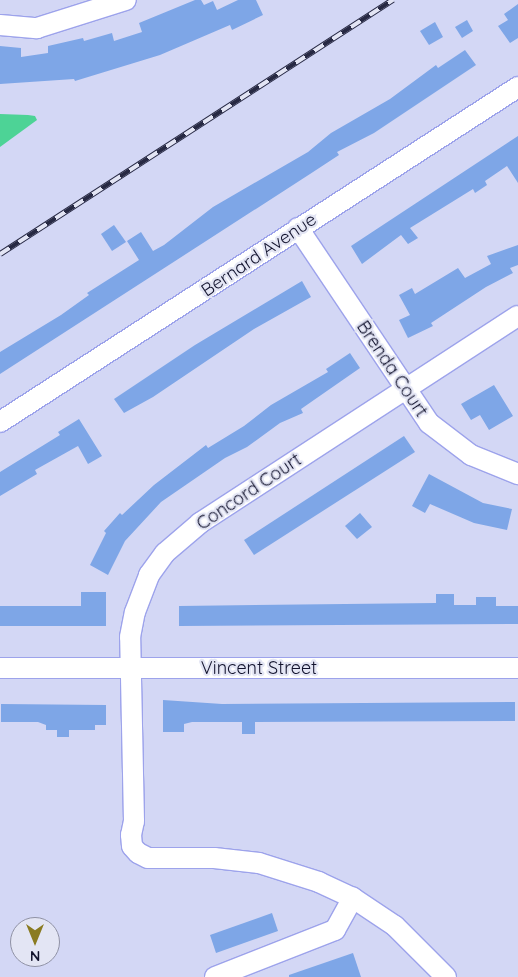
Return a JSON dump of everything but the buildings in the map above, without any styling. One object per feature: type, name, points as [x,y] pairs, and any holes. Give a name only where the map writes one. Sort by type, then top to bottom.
[{"type":"street","points":[[0,26],[37,28],[126,0]]},
{"type":"street","name":"Bernard Avenue","points":[[0,422],[518,87]]},
{"type":"street","name":"Brenda Court","points":[[298,228],[405,390],[429,423],[457,447],[518,474]]},
{"type":"street","name":"Concord Court","points":[[446,977],[395,926],[353,898],[319,882],[258,863],[214,858],[148,858],[138,853],[132,846],[131,835],[133,763],[129,667],[130,637],[137,605],[150,576],[166,553],[200,523],[518,316]]},
{"type":"street","name":"Vincent Street","points":[[0,668],[518,668]]},
{"type":"street","points":[[215,977],[335,930],[353,898]]},
{"type":"shaded area","points":[[0,114],[35,116],[37,120],[0,147]]},
{"type":"railway","points":[[0,254],[393,0]]}]
